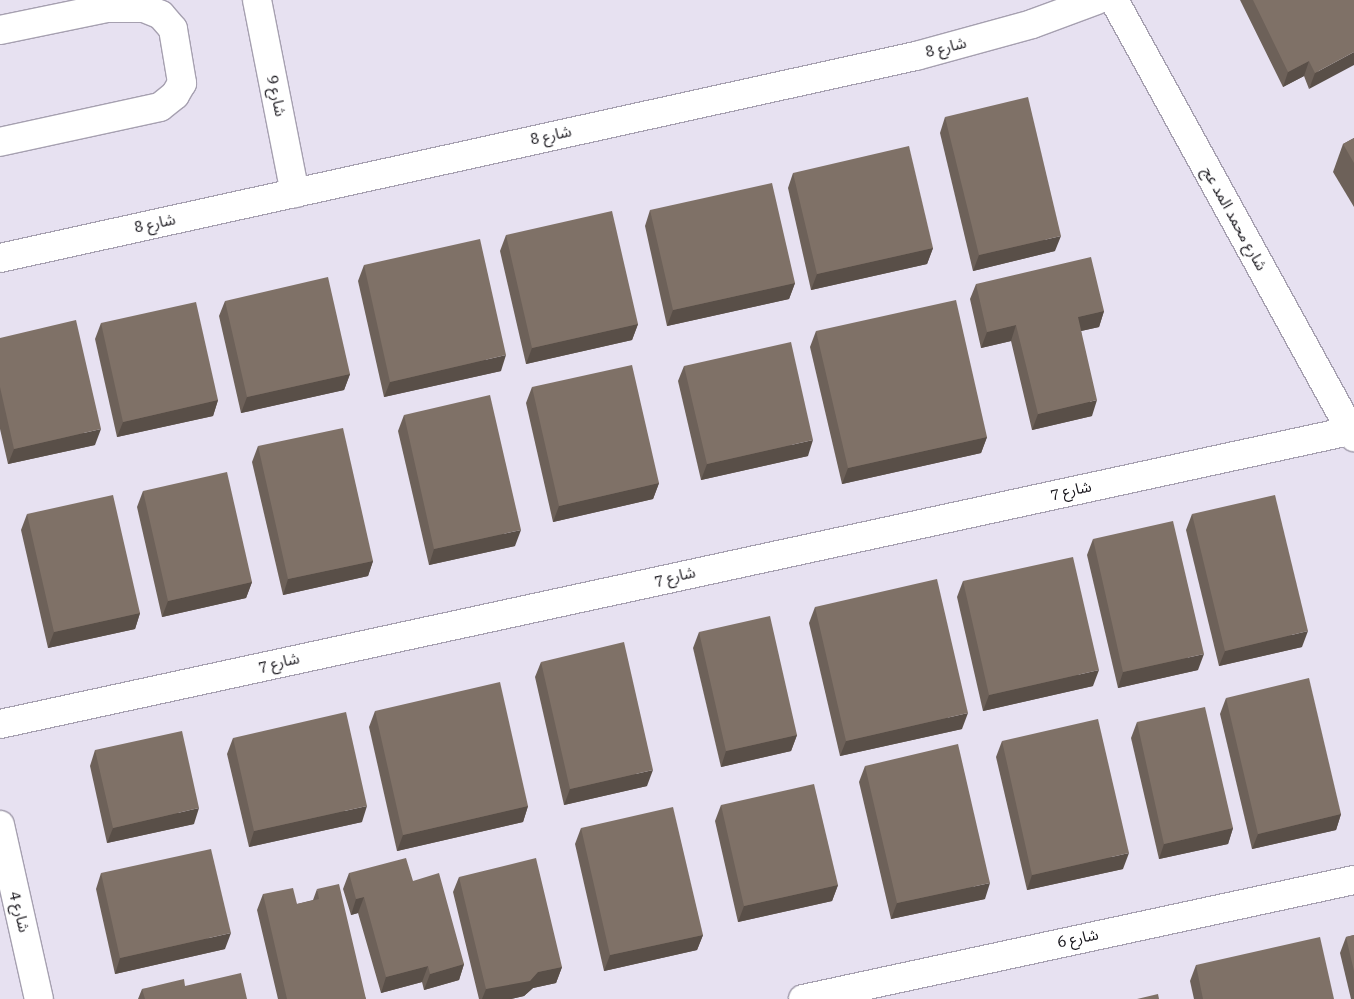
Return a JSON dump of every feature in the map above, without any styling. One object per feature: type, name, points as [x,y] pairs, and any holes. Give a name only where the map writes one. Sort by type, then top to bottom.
[{"type":"street","name":"شارع 9","points":[[257,0],[295,193]]},
{"type":"street","name":"شارع 8","points":[[0,258],[916,56],[1032,24],[1097,0]]},
{"type":"street","name":"شارع محمد المد عج","points":[[1114,0],[1352,434]]},
{"type":"street","points":[[0,30],[107,8],[144,8],[161,15],[173,29],[182,83],[175,96],[160,107],[0,142]]},
{"type":"street","name":"شارع 7","points":[[0,724],[1352,434]]},
{"type":"street","name":"شارع 4","points":[[0,825],[39,999]]},
{"type":"street","name":"شارع 6","points":[[803,999],[1354,880]]},
{"type":"building","points":[[1253,0],[1354,0],[1354,52],[1315,73],[1309,61],[1288,72]]},
{"type":"building","points":[[1028,97],[1061,236],[979,255],[945,117]]},
{"type":"building","points":[[1354,138],[1354,163],[1343,144]]},
{"type":"building","points":[[909,146],[933,248],[817,274],[793,173]]},
{"type":"building","points":[[772,183],[795,283],[673,310],[650,210]]},
{"type":"building","points":[[612,211],[638,324],[532,348],[506,235]]},
{"type":"building","points":[[480,239],[506,355],[390,382],[364,265]]},
{"type":"building","points":[[1091,257],[1104,311],[1078,317],[1097,400],[1038,414],[1016,325],[987,332],[976,284]]},
{"type":"building","points":[[328,277],[350,374],[247,397],[225,301]]},
{"type":"building","points":[[956,300],[987,437],[848,468],[816,331]]},
{"type":"building","points":[[196,302],[218,400],[123,422],[101,323]]},
{"type":"building","points":[[76,320],[101,429],[14,449],[0,387],[0,338]]},
{"type":"building","points":[[791,342],[813,440],[707,464],[684,366]]},
{"type":"building","points":[[632,365],[659,483],[559,506],[532,387]]},
{"type":"building","points":[[490,395],[521,530],[434,549],[404,415]]},
{"type":"building","points":[[343,428],[373,561],[288,579],[258,446]]},
{"type":"building","points":[[227,472],[252,582],[168,601],[143,491]]},
{"type":"building","points":[[113,495],[140,613],[54,632],[27,514]]},
{"type":"building","points":[[1275,495],[1308,631],[1225,651],[1192,514]]},
{"type":"building","points":[[1173,521],[1204,654],[1123,672],[1093,539]]},
{"type":"building","points":[[1073,557],[1099,670],[989,695],[963,581]]},
{"type":"building","points":[[937,579],[968,713],[846,741],[815,607]]},
{"type":"building","points":[[770,616],[797,735],[726,751],[699,632]]},
{"type":"building","points":[[624,642],[653,770],[570,789],[541,662]]},
{"type":"building","points":[[1309,678],[1341,814],[1258,834],[1226,698]]},
{"type":"building","points":[[500,682],[528,806],[403,835],[375,711]]},
{"type":"building","points":[[1205,707],[1233,828],[1164,844],[1137,722]]},
{"type":"building","points":[[346,712],[367,806],[254,831],[233,738]]},
{"type":"building","points":[[1098,719],[1129,853],[1032,875],[1002,741]]},
{"type":"building","points":[[182,731],[199,808],[113,828],[95,750]]},
{"type":"building","points":[[958,744],[990,883],[897,903],[865,766]]},
{"type":"building","points":[[814,784],[838,885],[744,906],[721,805]]},
{"type":"building","points":[[673,807],[703,935],[610,955],[581,828]]},
{"type":"building","points":[[211,849],[231,933],[120,958],[101,873]]},
{"type":"building","points":[[406,858],[413,881],[439,873],[464,964],[430,974],[428,966],[386,977],[364,897],[356,899],[349,873]]},
{"type":"building","points":[[536,858],[562,967],[538,972],[530,981],[486,989],[459,877]]},
{"type":"building","points":[[339,884],[366,999],[287,999],[263,894],[293,888],[297,904],[319,899],[317,889]]},
{"type":"building","points":[[1354,935],[1354,971],[1346,937]]},
{"type":"building","points":[[1320,937],[1334,999],[1203,999],[1196,965]]},
{"type":"building","points":[[241,973],[247,999],[145,999],[142,989],[184,979],[185,986]]},
{"type":"building","points":[[1158,994],[1159,999],[1137,999]]}]
